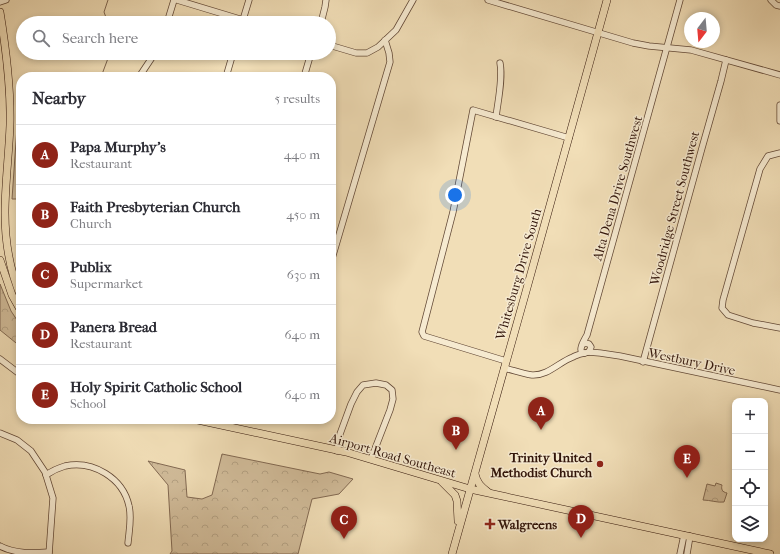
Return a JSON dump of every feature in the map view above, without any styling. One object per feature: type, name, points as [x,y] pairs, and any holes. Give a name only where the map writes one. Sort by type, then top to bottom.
[{"type":"main road","name":"Whitesburg Drive South","points":[[452,554],[607,0]]},
{"type":"main road","points":[[0,12],[9,86],[10,125],[5,214],[7,245],[11,268],[16,282]]},
{"type":"main road","points":[[0,260],[12,295],[16,302]]},
{"type":"main road","name":"Airport Road Southeast","points":[[216,424],[371,459],[470,489],[770,554]]},
{"type":"main road","points":[[475,473],[477,482],[482,488],[490,493]]},
{"type":"main road","points":[[440,480],[456,495],[458,508],[458,530]]},
{"type":"street","points":[[0,2],[6,0]]},
{"type":"street","points":[[169,16],[174,0]]},
{"type":"street","points":[[177,0],[225,16]]},
{"type":"street","points":[[245,16],[249,0]]},
{"type":"street","points":[[322,16],[326,0]]},
{"type":"street","points":[[336,47],[356,53],[367,53],[378,47],[396,30],[413,0]]},
{"type":"street","points":[[488,0],[598,33],[644,45],[691,50],[780,75]]},
{"type":"street","name":"Alta Dena Drive Southwest","points":[[586,348],[587,335],[680,0]]},
{"type":"street","points":[[771,0],[776,5],[780,6]]},
{"type":"street","points":[[336,245],[390,62],[385,40]]},
{"type":"street","points":[[142,72],[150,60]]},
{"type":"street","points":[[227,72],[231,60]]},
{"type":"street","points":[[306,72],[310,60]]},
{"type":"street","name":"Woodridge Street Southwest","points":[[643,362],[726,60]]},
{"type":"street","points":[[496,117],[500,85],[500,63]]},
{"type":"street","points":[[780,106],[780,121]]},
{"type":"street","points":[[569,138],[473,110],[453,212],[422,332],[424,336],[532,375],[537,375],[552,369],[572,357],[573,354],[586,348]]},
{"type":"street","points":[[780,152],[768,156],[760,169],[722,308],[728,315],[753,323],[780,328]]},
{"type":"street","name":"Westbury Drive","points":[[586,348],[643,362],[780,390]]},
{"type":"street","points":[[0,359],[16,371]]},
{"type":"street","points":[[337,451],[340,434],[357,392],[363,385],[376,383],[386,384],[392,390],[393,399],[371,459]]},
{"type":"street","points":[[0,433],[18,440],[31,451],[45,472],[53,498],[49,553],[19,552],[6,550],[0,546]]},
{"type":"street","points":[[46,475],[57,468],[79,465],[94,467],[115,480],[124,491],[129,506],[131,518],[128,543]]},
{"type":"street","points":[[680,554],[687,536]]},
{"type":"street","points":[[687,536],[687,554]]},
{"type":"green space","points":[[16,141],[16,199],[12,199]]},
{"type":"green space","points":[[0,284],[11,311],[16,318],[16,343],[0,330]]},
{"type":"green space","points":[[222,454],[320,474],[329,472],[353,479],[339,494],[312,499],[298,554],[170,554],[172,551],[168,485],[148,461],[185,470],[187,497],[202,499],[212,495]]},
{"type":"green space","points":[[716,483],[722,485],[722,490],[727,493],[724,502],[703,500],[707,484],[715,486]]},
{"type":"waterway","points":[[105,16],[104,12],[108,0]]},
{"type":"waterway","points":[[103,72],[107,60]]},
{"type":"place","name":"Papa Murphy's","points":[[541,430]]},
{"type":"place","name":"Faith Presbyterian Church","points":[[456,450]]},
{"type":"place","name":"Trinity United Methodist Church","points":[[600,464]]},
{"type":"place","name":"Holy Spirit Catholic School","points":[[687,478]]},
{"type":"place","name":"Walgreens","points":[[490,524]]},
{"type":"place","name":"Panera Bread","points":[[581,538]]},
{"type":"place","name":"Publix","points":[[344,539]]}]
